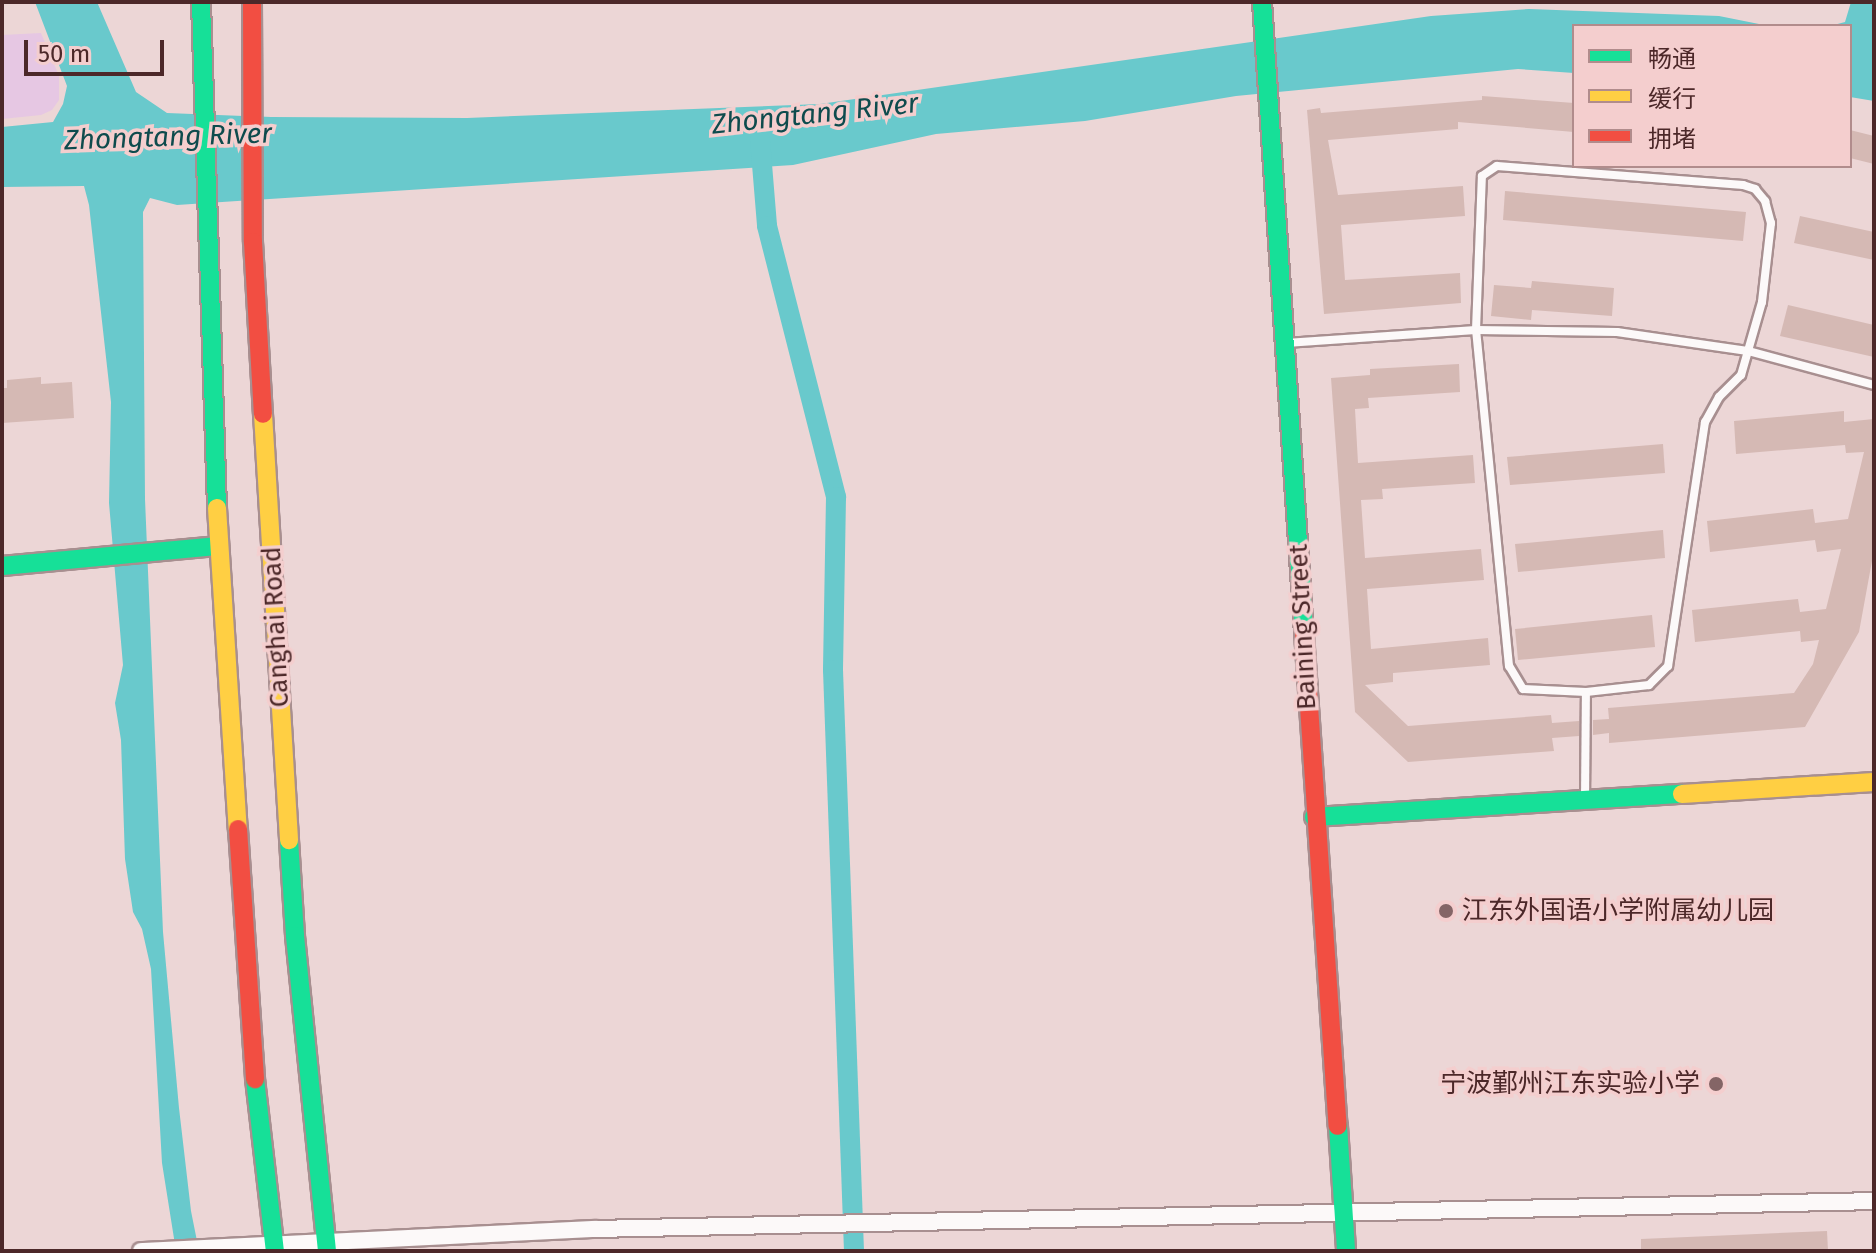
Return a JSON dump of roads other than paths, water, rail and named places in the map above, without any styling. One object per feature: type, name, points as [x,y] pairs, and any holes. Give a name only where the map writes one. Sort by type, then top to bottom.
[{"type":"main road","name":"Canghai Road","points":[[201,2],[218,546],[254,1067],[274,1247]]},
{"type":"main road","name":"Canghai Road","points":[[252,2],[253,192],[295,936],[326,1247]]},
{"type":"main road","name":"Baining Street","points":[[1262,3],[1272,117],[1314,817],[1346,1251]]},
{"type":"main road","points":[[2,566],[218,546]]},
{"type":"main road","points":[[1314,817],[1874,782]]},
{"type":"street","points":[[148,1250],[326,1247],[594,1229],[1874,1201]]},
{"type":"lane","points":[[1497,166],[1743,185],[1755,189],[1765,201],[1771,223],[1762,302],[1741,375],[1719,397],[1705,422],[1668,666],[1649,685],[1586,692],[1523,689],[1509,666],[1476,330],[1482,176],[1489,169],[1497,166]]},
{"type":"lane","points":[[1286,343],[1476,330],[1617,332],[1748,351],[1874,385]]},
{"type":"lane","points":[[1585,800],[1586,692]]},
{"type":"water","name":"Zhongtang River","points":[[35,2],[97,2],[136,92],[167,113],[271,117],[467,118],[820,104],[1431,16],[1529,9],[1719,16],[1759,24],[1572,24],[1572,73],[1518,69],[1236,96],[1085,121],[936,134],[793,165],[177,205],[150,198],[143,212],[145,499],[163,932],[179,1108],[199,1251],[176,1251],[162,1163],[151,969],[142,929],[133,912],[125,859],[121,740],[115,703],[123,665],[109,503],[111,402],[89,205],[84,186],[2,187],[2,127],[53,122],[63,104],[67,86]]},
{"type":"water","points":[[1851,2],[1874,2],[1874,101],[1852,97],[1852,24],[1838,24],[1845,22]]},
{"type":"waterway","name":"Zhongtang River","points":[[760,140],[767,226],[836,497],[833,670],[854,1251]]},
{"type":"place","name":"江东外国语小学附属幼儿园","points":[[1446,911]]},
{"type":"place","name":"宁波鄞州江东实验小学","points":[[1716,1084]]}]
